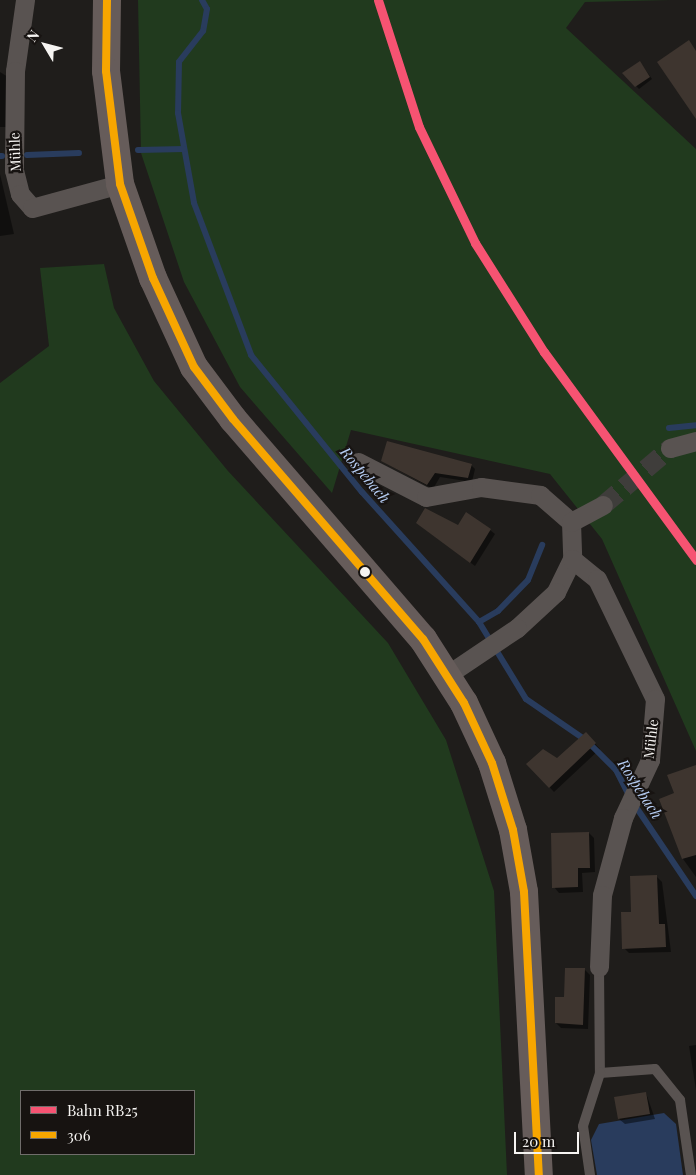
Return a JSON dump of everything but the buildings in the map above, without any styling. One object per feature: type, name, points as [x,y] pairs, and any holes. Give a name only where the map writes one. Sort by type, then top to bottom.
[{"type":"main road","points":[[107,0],[106,71],[120,184],[153,278],[194,367],[233,419],[395,601],[448,675],[492,763],[513,830],[531,954],[539,1175]]},
{"type":"street","name":"Mühle","points":[[25,0],[15,70],[14,170],[20,194],[32,208],[120,184]]},
{"type":"street","points":[[670,448],[696,441]]},
{"type":"street","points":[[358,462],[426,497],[481,487],[540,495],[571,522],[572,560],[556,592],[517,628],[448,675]]},
{"type":"street","points":[[571,522],[603,505]]},
{"type":"street","name":"Mühle","points":[[572,560],[597,579],[655,699],[650,760],[638,789],[622,818],[602,895],[599,967]]},
{"type":"lane","points":[[590,1175],[583,1126],[600,1073],[599,967]]},
{"type":"lane","points":[[600,1073],[655,1069],[680,1100],[691,1175]]},
{"type":"green space","points":[[138,0],[671,0],[585,2],[566,28],[696,149],[696,751],[602,539],[550,474],[351,430],[332,493],[240,387],[184,282],[141,153]]},
{"type":"green space","points":[[104,264],[114,308],[154,381],[228,471],[388,643],[446,740],[494,891],[507,1175],[0,1175],[0,383],[49,346],[40,268]]},
{"type":"water","points":[[664,1113],[676,1124],[683,1175],[597,1175],[591,1140],[599,1124]]},
{"type":"waterway","name":"Rospebach","points":[[202,0],[207,9],[203,31],[179,62],[178,113],[194,203],[251,355],[362,492],[479,622],[526,699],[587,741],[616,770],[629,795]]},
{"type":"waterway","points":[[138,150],[184,149]]},
{"type":"waterway","points":[[27,155],[79,153]]},
{"type":"waterway","points":[[669,428],[696,425]]},
{"type":"waterway","points":[[479,622],[498,611],[528,580],[542,545]]},
{"type":"waterway","name":"Rospebach","points":[[634,804],[696,896]]},
{"type":"tunnel","points":[[603,505],[670,448]]},
{"type":"rail line","name":"RB25","points":[[378,0],[419,127],[475,243],[544,352],[696,560]]},
{"type":"transit line","name":"306","points":[[107,0],[106,71],[120,184],[153,278],[194,367],[233,419],[423,639],[464,703],[492,763],[513,830],[524,892],[539,1175]]}]
